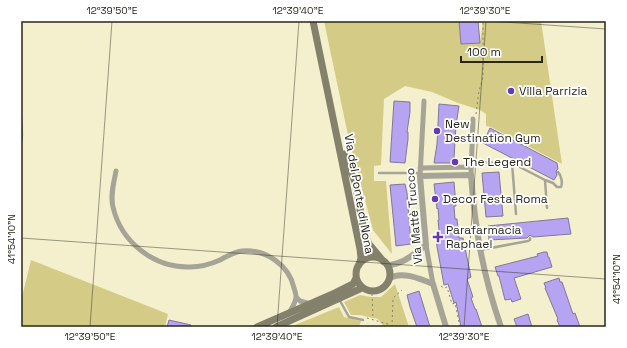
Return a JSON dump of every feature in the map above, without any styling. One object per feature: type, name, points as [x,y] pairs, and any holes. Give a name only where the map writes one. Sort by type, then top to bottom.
[{"type":"main road","name":"Via del Ponte di Nona","points":[[313,21],[361,252],[359,264]]},
{"type":"main road","name":"Via del Ponte di Nona","points":[[335,127],[354,182],[365,236],[369,244],[385,263]]},
{"type":"main road","points":[[257,327],[289,314],[353,284],[359,264],[366,259],[375,258],[385,263],[389,270],[389,279],[384,287],[376,291],[362,288],[356,278]]},
{"type":"main road","points":[[276,327],[362,288]]},
{"type":"street","name":"Via Mattè Trucco","points":[[424,101],[420,172],[426,244],[433,284],[446,327]]},
{"type":"street","points":[[473,119],[471,175],[474,216],[479,250],[490,294],[501,327]]},
{"type":"street","points":[[420,172],[471,164]]},
{"type":"street","points":[[116,171],[112,193],[112,206],[118,223],[126,236],[147,255],[170,265],[190,267],[204,265],[241,251],[260,252],[278,261],[286,270],[292,282],[296,297],[289,314]]},
{"type":"street","points":[[420,172],[471,175]]},
{"type":"street","points":[[385,263],[395,265],[426,244]]},
{"type":"street","points":[[389,279],[398,275],[415,278],[433,284]]},
{"type":"street","points":[[296,297],[311,304]]},
{"type":"lane","points":[[21,118],[21,142]]},
{"type":"lane","points":[[471,164],[512,163],[553,183],[557,187],[561,187],[561,176],[558,172]]},
{"type":"lane","points":[[512,163],[516,214]]},
{"type":"lane","points":[[379,173],[420,172]]},
{"type":"lane","points":[[545,180],[547,208]]},
{"type":"lane","points":[[479,250],[528,241],[530,238]]},
{"type":"lane","points":[[339,299],[349,317],[363,320]]},
{"type":"path","points":[[476,114],[484,64],[483,21]]},
{"type":"path","points":[[441,286],[444,288],[447,287],[452,304],[455,304],[460,327]]},
{"type":"path","points":[[392,327],[393,298],[402,290]]},
{"type":"path","points":[[372,294],[373,319]]},
{"type":"shaded area","points":[[324,21],[459,21],[461,44],[480,43],[483,21],[541,21],[562,164],[491,127],[486,126],[486,114],[480,110],[432,92],[405,86],[384,99],[381,165],[374,166],[374,181],[386,181],[392,254],[373,230],[349,140]]},
{"type":"shaded area","points":[[31,260],[168,314],[165,327],[21,327],[21,301]]},
{"type":"shaded area","points":[[395,284],[409,327],[384,327],[378,319],[360,315],[351,315],[344,302],[360,295],[381,297]]},
{"type":"shaded area","points":[[339,307],[344,317],[361,321],[359,327],[290,327]]},
{"type":"building","points":[[459,21],[478,21],[480,43],[461,44]]},
{"type":"building","points":[[394,101],[410,102],[405,163],[390,162]]},
{"type":"building","points":[[439,104],[459,106],[456,125],[455,163],[434,163],[437,144]]},
{"type":"building","points":[[490,128],[557,163],[557,175],[554,180],[483,143]]},
{"type":"building","points":[[499,172],[503,216],[486,217],[482,173]]},
{"type":"building","points":[[454,182],[456,206],[454,206],[455,219],[457,219],[459,238],[463,238],[471,277],[467,279],[473,297],[471,298],[482,327],[461,327],[456,302],[454,303],[448,284],[444,285],[436,241],[440,240],[438,208],[437,209],[434,184]]},
{"type":"building","points":[[405,184],[411,244],[396,246],[390,185]]},
{"type":"building","points":[[568,218],[571,234],[533,237],[530,235],[527,238],[489,240],[488,226]]},
{"type":"building","points":[[547,252],[552,267],[514,278],[521,299],[512,302],[511,299],[505,300],[499,276],[495,267],[538,256],[537,254]]},
{"type":"building","points":[[559,278],[560,282],[562,282],[573,314],[575,313],[580,327],[560,327],[557,320],[558,319],[544,283]]},
{"type":"building","points":[[419,291],[430,327],[417,327],[410,307],[407,295]]},
{"type":"building","points":[[528,314],[532,327],[517,327],[514,319]]},
{"type":"building","points":[[169,320],[191,325],[191,327],[167,327]]},
{"type":"place","name":"Villa Parrizia","points":[[511,91]]},
{"type":"place","name":"New Destination Gym","points":[[437,131]]},
{"type":"place","name":"The Legend","points":[[455,162]]},
{"type":"place","name":"Decor Festa Roma","points":[[435,199]]},
{"type":"place","name":"Parafarmacia Raphael","points":[[438,237]]}]
